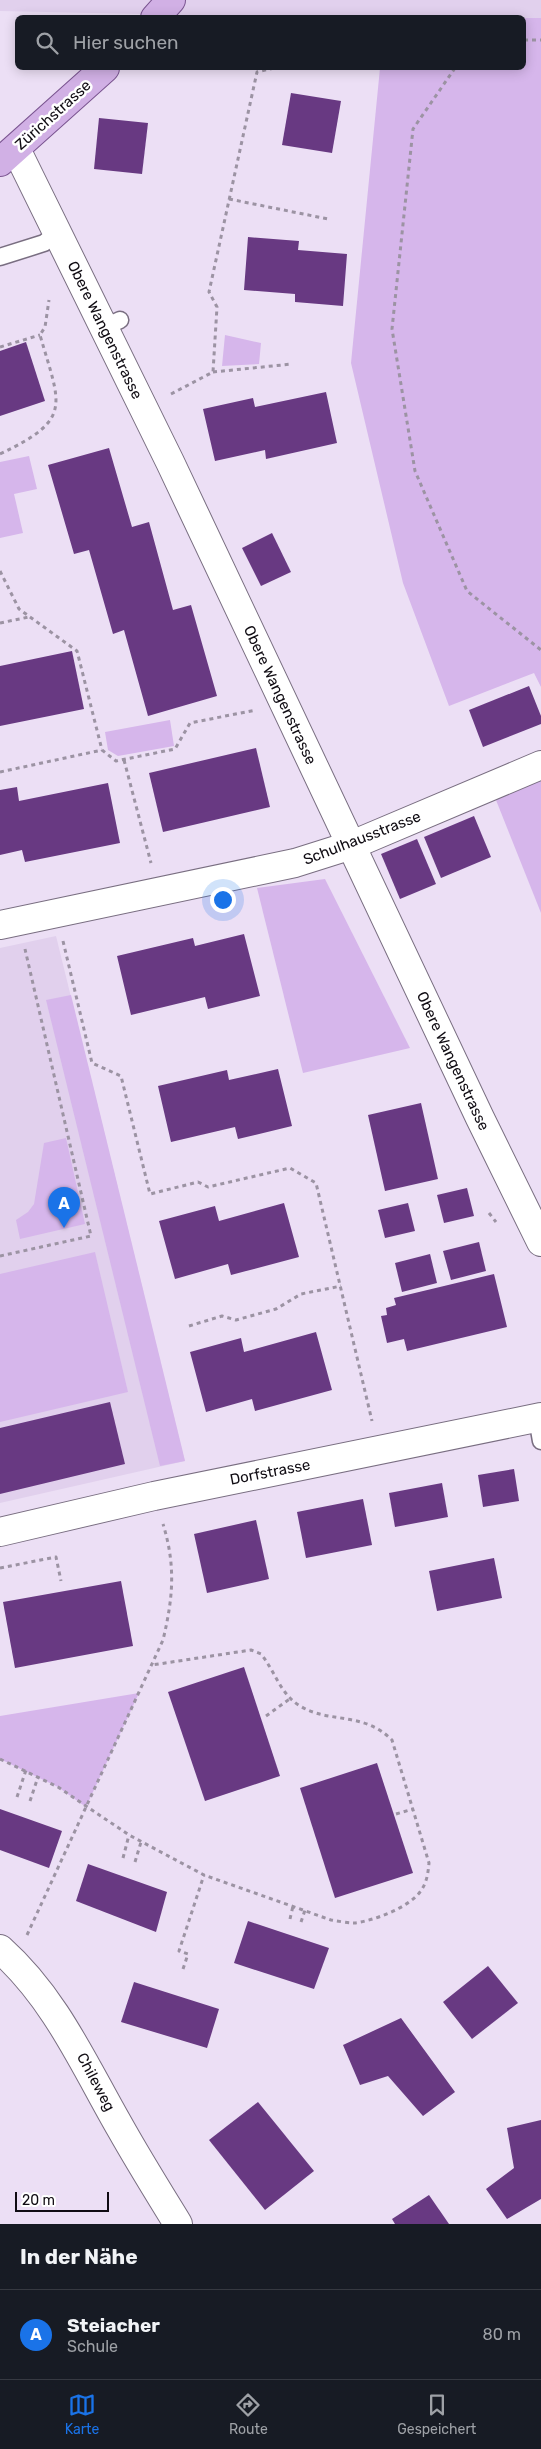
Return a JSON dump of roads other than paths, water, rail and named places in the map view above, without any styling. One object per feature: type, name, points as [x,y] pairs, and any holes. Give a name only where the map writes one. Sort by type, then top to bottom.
[{"type":"main road","points":[[158,15],[171,0]]},
{"type":"main road","name":"Zürichstrasse","points":[[8,156],[103,70]]},
{"type":"street","name":"Obere Wangenstrasse","points":[[8,156],[58,233],[111,324],[170,462],[480,1118],[535,1215],[541,1242]]},
{"type":"street","name":"Schulhausstrasse","points":[[0,925],[295,863],[352,845],[541,765]]},
{"type":"street","name":"Dorfstrasse","points":[[0,1532],[154,1496],[540,1425]]},
{"type":"street","name":"Chileweg","points":[[7,1956],[33,1983],[61,2020],[86,2062],[120,2128],[178,2224]]},
{"type":"lane","points":[[0,256],[44,243],[58,233]]},
{"type":"place","name":"Steiacher","points":[[64,1228]]}]
